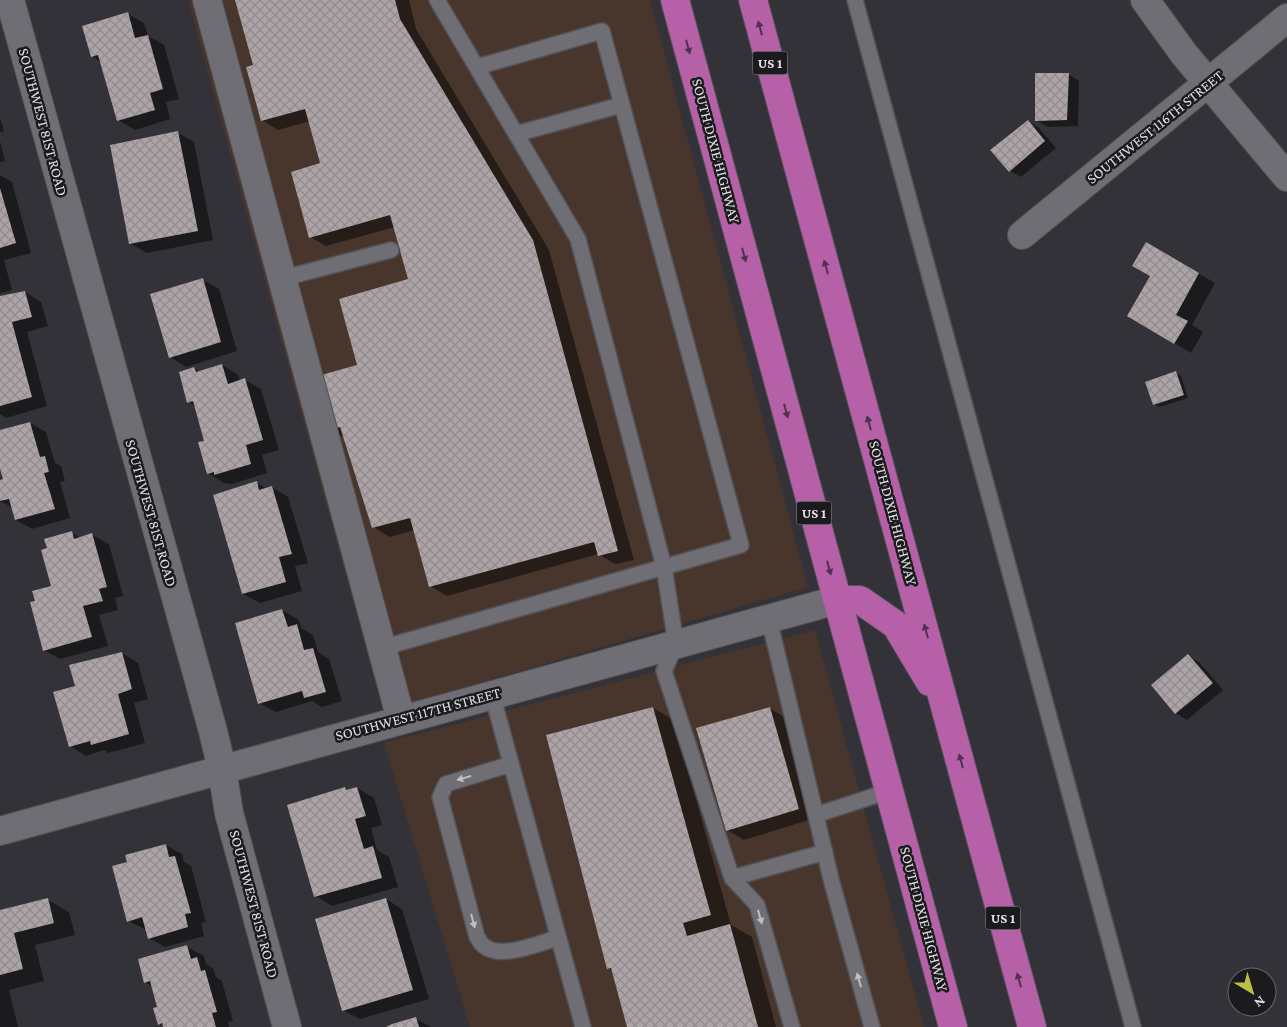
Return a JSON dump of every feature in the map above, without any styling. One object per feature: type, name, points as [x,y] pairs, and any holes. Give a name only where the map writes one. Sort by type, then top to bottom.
[{"type":"highway","name":"SOUTH DIXIE HIGHWAY","points":[[675,0],[953,1027]]},
{"type":"highway","name":"SOUTH DIXIE HIGHWAY","points":[[753,0],[948,712],[1032,1027]]},
{"type":"highway","points":[[837,600],[860,600],[896,626],[948,712]]},
{"type":"street","name":"SOUTHWEST 81ST ROAD","points":[[10,0],[222,769],[229,812],[287,1027]]},
{"type":"street","points":[[207,0],[284,278],[401,719]]},
{"type":"street","points":[[1145,0],[1167,33],[1287,178]]},
{"type":"street","name":"SOUTHWEST 116TH STREET","points":[[1022,235],[1287,18]]},
{"type":"street","name":"SOUTHWEST 117TH STREET","points":[[0,831],[837,600]]},
{"type":"lane","points":[[437,0],[578,239],[664,567],[676,644],[664,671],[732,878],[757,905],[792,1027]]},
{"type":"lane","points":[[855,0],[1133,1027]]},
{"type":"lane","points":[[382,648],[741,545],[602,31],[477,67]]},
{"type":"lane","points":[[516,134],[621,105]]},
{"type":"lane","points":[[284,278],[390,250]]},
{"type":"lane","points":[[769,618],[825,852],[872,1027]]},
{"type":"lane","points":[[492,694],[557,938],[583,1027]]},
{"type":"lane","points":[[511,764],[446,784],[441,790],[440,798],[477,937],[484,947],[496,951],[515,950],[557,938]]},
{"type":"lane","points":[[816,815],[889,791]]},
{"type":"lane","points":[[732,878],[825,852]]},
{"type":"shaded area","points":[[188,0],[650,0],[808,587],[383,711]]},
{"type":"shaded area","points":[[815,630],[924,1027],[470,1027],[384,743]]},
{"type":"building","points":[[235,0],[395,0],[400,19],[533,240],[618,551],[598,556],[594,542],[429,587],[410,518],[372,528],[340,427],[329,430],[314,377],[357,365],[339,299],[408,279],[390,215],[309,238],[291,172],[320,163],[305,109],[261,121],[246,67],[253,65]]},
{"type":"building","points":[[128,12],[135,38],[148,35],[163,89],[150,93],[155,110],[117,121],[98,55],[91,57],[82,26]]},
{"type":"building","points":[[1035,73],[1069,73],[1067,120],[1035,121]]},
{"type":"building","points":[[1028,120],[1045,141],[1009,172],[990,150]]},
{"type":"building","points":[[178,131],[198,231],[129,244],[110,145]]},
{"type":"building","points":[[0,188],[16,243],[0,248]]},
{"type":"building","points":[[1146,242],[1199,273],[1176,315],[1188,321],[1174,344],[1127,316],[1150,276],[1132,266]]},
{"type":"building","points":[[203,278],[221,342],[169,358],[150,294]]},
{"type":"building","points":[[25,291],[32,317],[12,322],[32,397],[0,406],[0,296]]},
{"type":"building","points":[[222,364],[228,384],[245,378],[263,440],[246,445],[251,464],[214,475],[214,472],[207,474],[198,442],[204,441],[193,401],[187,403],[179,372],[194,367],[196,372]]},
{"type":"building","points":[[1176,371],[1184,395],[1153,405],[1145,382]]},
{"type":"building","points":[[30,422],[40,457],[45,456],[49,472],[44,473],[55,509],[15,520],[9,499],[0,501],[0,480],[3,479],[0,469],[0,430]]},
{"type":"building","points":[[257,481],[259,490],[272,486],[292,554],[279,557],[286,582],[242,594],[213,495]]},
{"type":"building","points":[[72,531],[74,539],[92,533],[107,587],[99,589],[103,601],[83,606],[92,637],[43,651],[30,602],[35,601],[32,591],[51,586],[41,550],[47,548],[44,539]]},
{"type":"building","points":[[282,609],[288,627],[297,624],[304,650],[313,648],[326,692],[304,698],[302,691],[258,704],[235,623]]},
{"type":"building","points":[[122,652],[132,689],[118,694],[129,734],[91,745],[90,741],[69,747],[53,692],[75,686],[69,665]]},
{"type":"building","points":[[1188,654],[1213,683],[1175,714],[1151,685]]},
{"type":"building","points":[[653,707],[711,915],[683,923],[687,936],[730,924],[758,1027],[627,1027],[611,968],[607,969],[546,735]]},
{"type":"building","points":[[770,707],[799,809],[726,831],[696,728]]},
{"type":"building","points":[[345,787],[346,790],[357,787],[366,816],[355,819],[364,849],[373,846],[382,878],[314,897],[287,805]]},
{"type":"building","points":[[166,844],[169,857],[175,856],[191,913],[185,914],[188,927],[148,939],[142,917],[127,922],[112,866],[127,862],[125,855]]},
{"type":"building","points":[[48,898],[54,923],[14,933],[23,969],[0,975],[0,910]]},
{"type":"building","points":[[386,898],[413,990],[342,1011],[315,919]]},
{"type":"building","points":[[187,945],[191,959],[197,957],[201,971],[205,970],[217,1012],[212,1013],[216,1027],[163,1027],[162,1023],[158,1025],[153,1008],[157,1007],[150,981],[144,983],[138,959]]},
{"type":"building","points":[[416,1017],[419,1027],[386,1027],[392,1024]]}]
